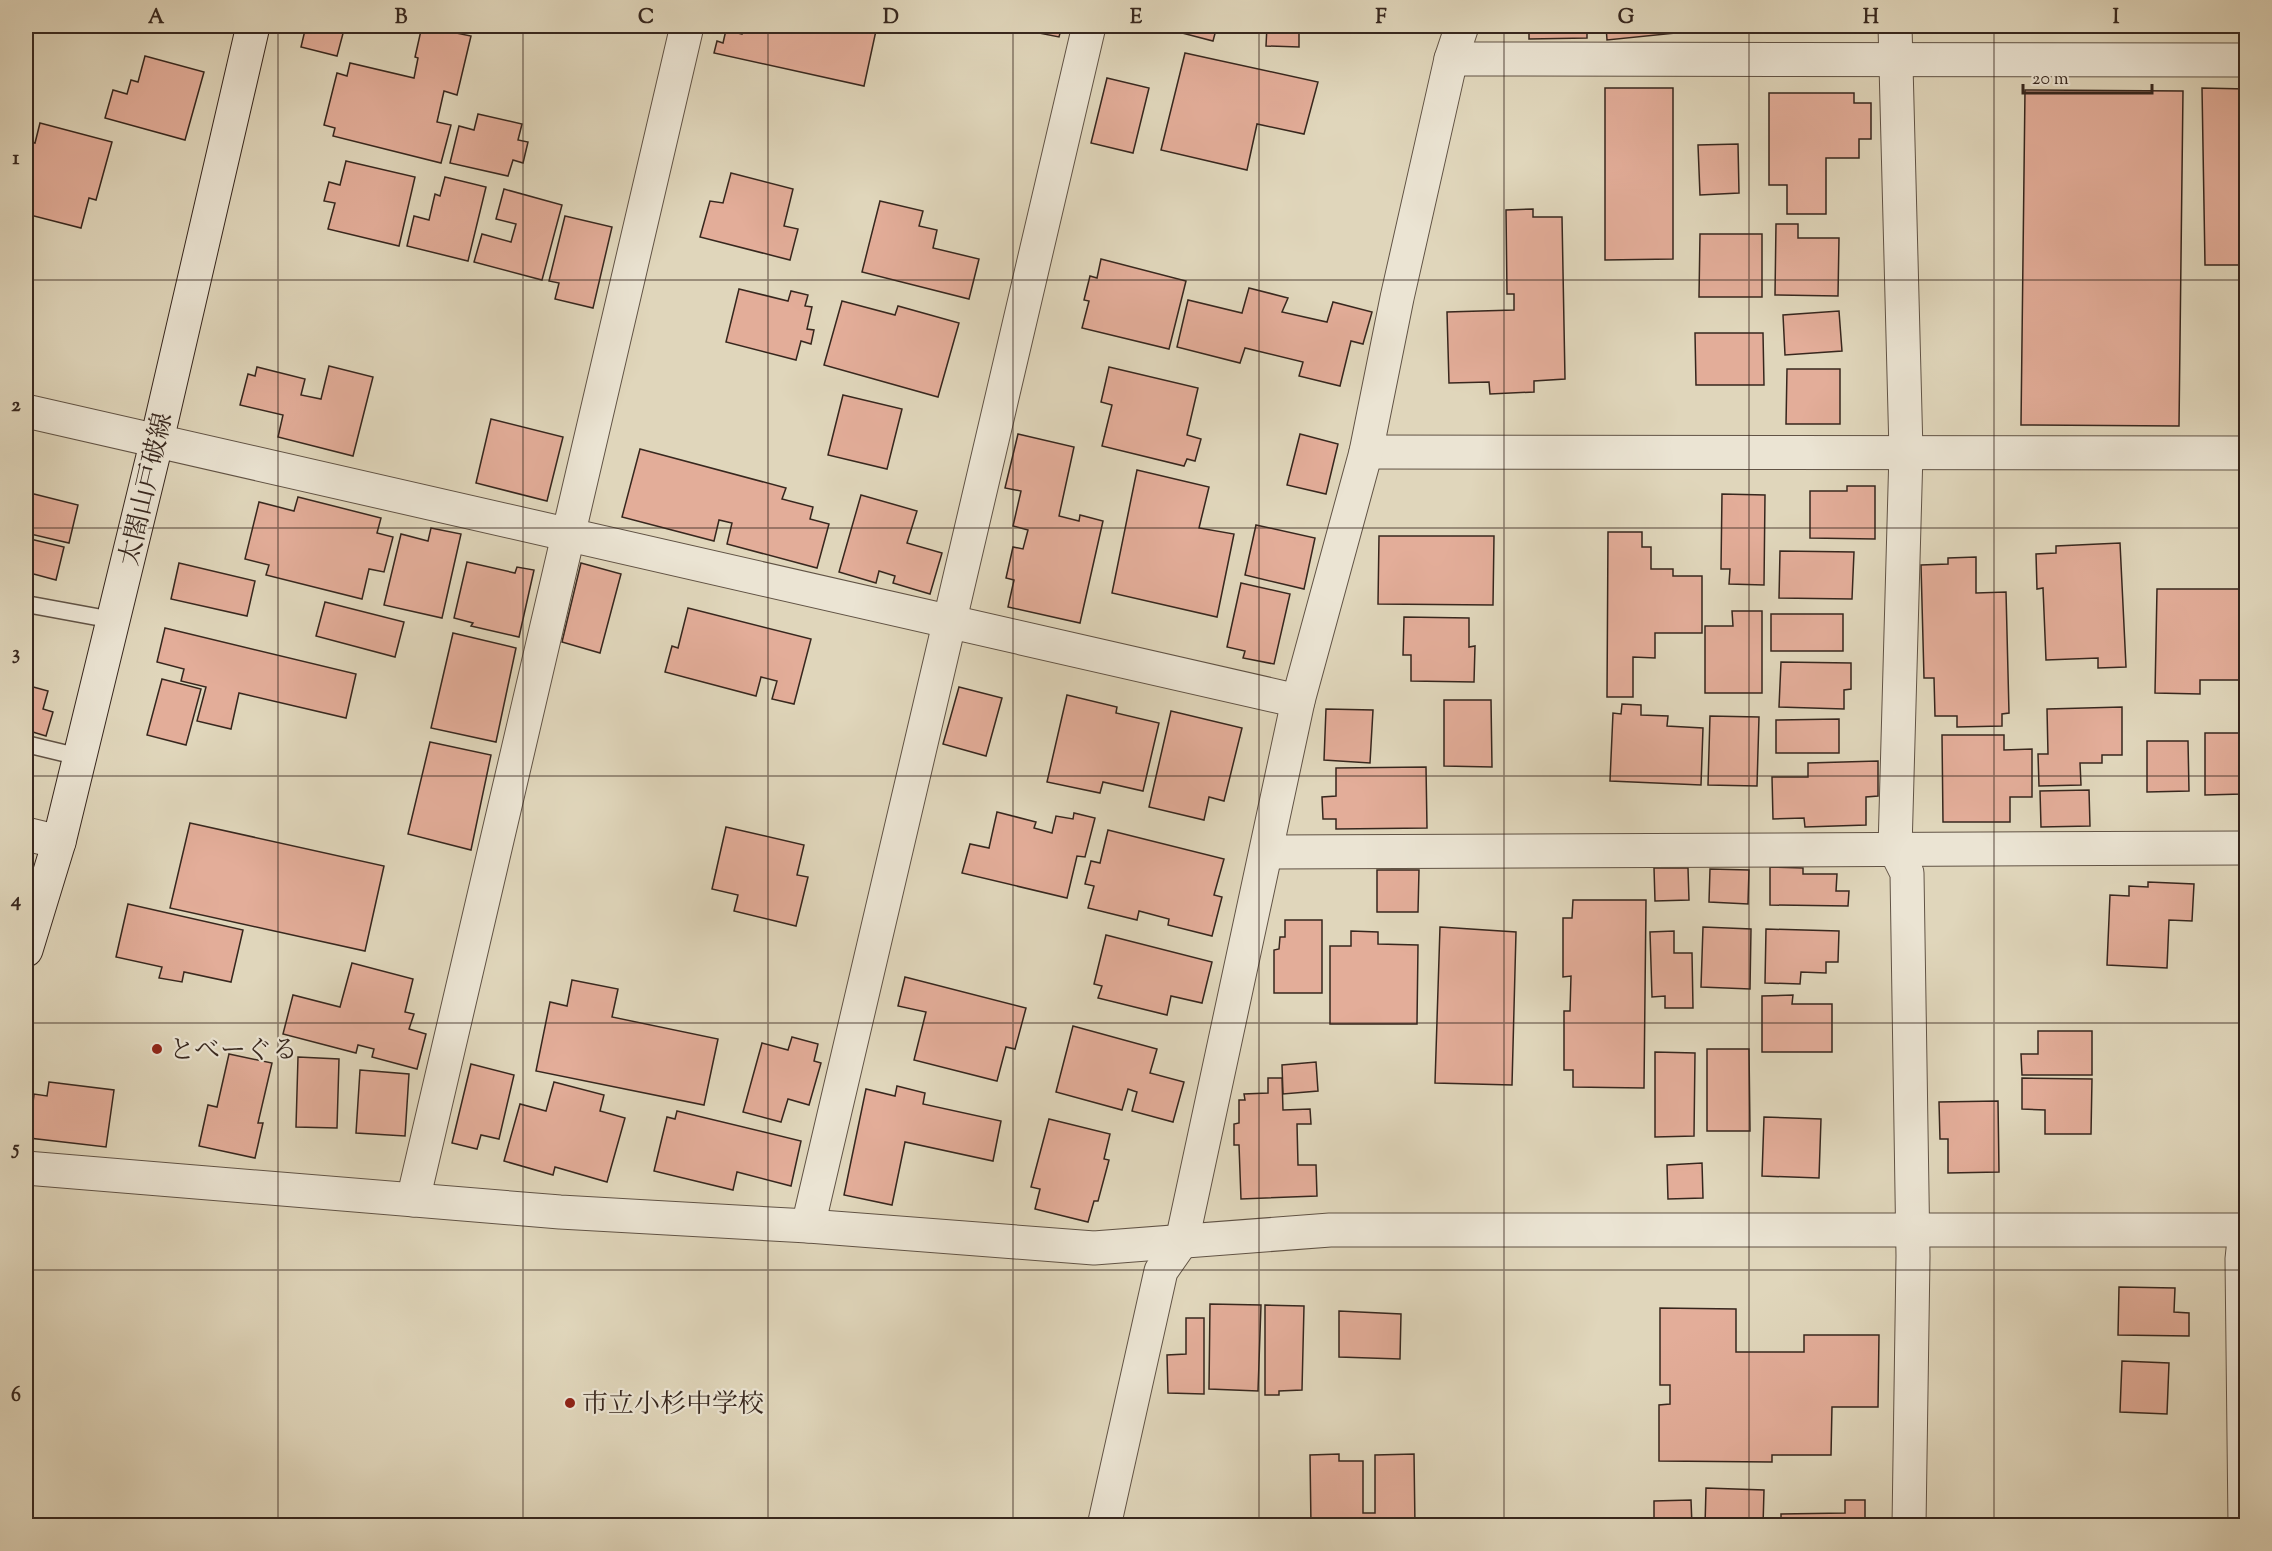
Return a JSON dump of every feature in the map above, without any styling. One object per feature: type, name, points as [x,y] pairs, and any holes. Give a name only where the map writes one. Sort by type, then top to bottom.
[{"type":"street","name":"太閤山戸破線","points":[[26,950],[59,842],[80,757],[157,440],[253,26]]},
{"type":"street","points":[[413,1200],[687,26]]},
{"type":"street","points":[[808,1226],[1089,26]]},
{"type":"street","points":[[1104,1526],[1161,1271],[1182,1241],[1299,701],[1366,452],[1397,298],[1451,59],[1462,26]]},
{"type":"street","points":[[1451,59],[1895,41],[2247,60]]},
{"type":"street","points":[[1895,41],[1906,452],[1895,849],[1907,873],[1911,1228],[1909,1526]]},
{"type":"street","points":[[26,411],[1299,701]]},
{"type":"street","points":[[1366,452],[2247,453]]},
{"type":"street","points":[[26,834],[59,842]]},
{"type":"street","points":[[1267,852],[2247,848]]},
{"type":"street","points":[[26,1168],[413,1200],[808,1226],[1094,1248],[1330,1230],[1911,1228],[2246,1230],[2242,1259],[2246,1526]]},
{"type":"lane","points":[[26,604],[113,620]]},
{"type":"lane","points":[[26,744],[80,757]]},
{"type":"building","points":[[306,26],[345,26],[337,56],[301,47]]},
{"type":"building","points":[[422,26],[471,36],[457,95],[444,91],[437,122],[451,125],[441,163],[333,136],[335,128],[324,125],[337,73],[347,76],[350,63],[414,78],[418,58],[415,57]]},
{"type":"building","points":[[744,26],[877,26],[864,86],[714,53],[717,41],[723,43],[726,30],[742,34]]},
{"type":"building","points":[[1003,26],[1062,26],[1059,37]]},
{"type":"building","points":[[1184,26],[1217,26],[1213,41],[1182,33]]},
{"type":"building","points":[[1267,26],[1299,26],[1299,47],[1266,46]]},
{"type":"building","points":[[1529,26],[1587,26],[1587,38],[1529,39]]},
{"type":"building","points":[[1606,26],[1745,26],[1607,40]]},
{"type":"building","points":[[1185,53],[1318,82],[1304,134],[1257,124],[1247,170],[1161,150]]},
{"type":"building","points":[[145,56],[204,72],[185,140],[105,118],[113,90],[127,94],[131,80],[138,82]]},
{"type":"building","points":[[1107,78],[1149,88],[1133,153],[1091,143]]},
{"type":"building","points":[[1605,88],[1673,88],[1673,259],[1605,260]]},
{"type":"building","points":[[2202,88],[2246,89],[2243,265],[2205,265]]},
{"type":"building","points":[[2025,90],[2183,91],[2179,426],[2021,425]]},
{"type":"building","points":[[1769,93],[1854,93],[1854,103],[1871,103],[1871,139],[1859,139],[1859,158],[1826,158],[1826,214],[1787,214],[1787,185],[1769,185]]},
{"type":"building","points":[[478,114],[522,124],[518,140],[528,142],[523,163],[513,160],[508,176],[450,163],[459,126],[474,130]]},
{"type":"building","points":[[40,123],[112,142],[96,200],[89,198],[81,228],[30,215],[31,208],[26,206],[26,141],[35,143]]},
{"type":"building","points":[[1738,144],[1739,193],[1700,195],[1698,145]]},
{"type":"building","points":[[346,161],[415,177],[399,246],[328,229],[335,203],[324,201],[329,182],[340,185]]},
{"type":"building","points":[[731,173],[793,189],[784,226],[798,229],[790,260],[700,237],[710,201],[723,203]]},
{"type":"building","points":[[445,177],[486,187],[468,261],[407,246],[414,216],[429,220],[435,194],[440,196]]},
{"type":"building","points":[[504,189],[562,205],[542,280],[474,262],[482,234],[511,242],[516,224],[496,219]]},
{"type":"building","points":[[880,201],[923,211],[919,226],[937,230],[933,248],[979,259],[969,299],[862,272]]},
{"type":"building","points":[[1533,209],[1533,217],[1562,217],[1565,379],[1534,381],[1534,392],[1490,394],[1489,382],[1449,383],[1447,312],[1514,310],[1514,294],[1507,294],[1506,210]]},
{"type":"building","points":[[565,216],[612,227],[593,308],[555,299],[559,283],[549,281]]},
{"type":"building","points":[[1776,224],[1798,224],[1798,238],[1839,238],[1838,296],[1775,295]]},
{"type":"building","points":[[1700,234],[1762,234],[1762,297],[1699,297]]},
{"type":"building","points":[[1101,259],[1186,281],[1169,349],[1082,328],[1089,301],[1084,300],[1090,276],[1097,278]]},
{"type":"building","points":[[1249,288],[1288,298],[1282,312],[1327,322],[1333,302],[1372,312],[1363,344],[1351,341],[1340,386],[1299,376],[1303,362],[1245,348],[1240,363],[1177,347],[1188,300],[1242,313]]},
{"type":"building","points":[[739,289],[788,301],[791,291],[808,295],[805,306],[812,307],[807,329],[814,330],[811,344],[801,341],[796,360],[726,342]]},
{"type":"building","points":[[842,301],[895,315],[898,306],[959,323],[938,397],[824,365]]},
{"type":"building","points":[[1839,311],[1842,351],[1785,355],[1783,315]]},
{"type":"building","points":[[1695,333],[1763,333],[1764,385],[1696,385]]},
{"type":"building","points":[[329,366],[373,377],[353,456],[278,437],[283,415],[240,405],[248,374],[255,376],[257,367],[305,379],[301,395],[321,399]]},
{"type":"building","points":[[1109,367],[1198,388],[1187,435],[1201,439],[1195,461],[1187,459],[1184,466],[1102,446],[1112,405],[1101,402]]},
{"type":"building","points":[[1787,369],[1840,369],[1840,424],[1786,424]]},
{"type":"building","points":[[843,395],[902,409],[887,469],[828,455]]},
{"type":"building","points":[[491,419],[563,437],[547,501],[476,483]]},
{"type":"building","points":[[1018,434],[1074,447],[1059,516],[1079,521],[1080,515],[1103,521],[1080,623],[1008,607],[1014,580],[1006,578],[1013,547],[1023,549],[1028,530],[1013,526],[1021,491],[1005,488]]},
{"type":"building","points":[[1300,434],[1338,444],[1326,494],[1287,485]]},
{"type":"building","points":[[640,449],[786,488],[782,499],[813,507],[810,519],[829,524],[817,568],[727,544],[732,523],[719,520],[714,541],[622,517]]},
{"type":"building","points":[[1137,470],[1209,487],[1199,528],[1234,534],[1217,617],[1112,593]]},
{"type":"building","points":[[1847,486],[1875,486],[1875,539],[1810,538],[1810,491],[1847,491]]},
{"type":"building","points":[[26,492],[78,505],[69,543],[26,533]]},
{"type":"building","points":[[1722,494],[1765,495],[1764,585],[1729,584],[1730,569],[1721,569]]},
{"type":"building","points":[[861,495],[917,511],[907,543],[942,553],[930,594],[893,583],[895,576],[879,571],[876,583],[839,572]]},
{"type":"building","points":[[298,497],[381,518],[377,533],[393,537],[384,572],[369,569],[362,599],[266,575],[269,565],[245,559],[259,502],[294,511]]},
{"type":"building","points":[[1256,525],[1315,538],[1304,589],[1245,575]]},
{"type":"building","points":[[431,528],[461,534],[442,618],[384,605],[401,534],[428,541]]},
{"type":"building","points":[[1608,532],[1642,532],[1642,547],[1651,547],[1651,569],[1673,569],[1673,576],[1702,576],[1702,633],[1655,633],[1655,658],[1633,657],[1633,697],[1607,697]]},
{"type":"building","points":[[1379,536],[1494,536],[1493,605],[1378,604]]},
{"type":"building","points":[[26,538],[64,547],[56,580],[26,572]]},
{"type":"building","points":[[2120,543],[2126,667],[2098,668],[2098,658],[2046,660],[2043,588],[2037,589],[2036,554],[2056,553],[2056,546]]},
{"type":"building","points":[[1780,551],[1854,552],[1852,599],[1779,598]]},
{"type":"building","points":[[1976,557],[1976,593],[2006,592],[2009,713],[2002,714],[2002,726],[1957,727],[1957,716],[1935,716],[1934,678],[1924,678],[1921,565],[1948,564],[1948,558]]},
{"type":"building","points":[[467,562],[515,573],[517,567],[534,570],[519,637],[471,626],[473,623],[454,618]]},
{"type":"building","points":[[179,563],[255,581],[247,616],[171,599]]},
{"type":"building","points":[[581,563],[621,574],[600,653],[562,642]]},
{"type":"building","points":[[1241,583],[1290,594],[1274,664],[1243,658],[1245,651],[1227,647]]},
{"type":"building","points":[[2157,589],[2241,589],[2240,680],[2200,680],[2200,694],[2155,693]]},
{"type":"building","points":[[325,602],[404,622],[395,657],[316,636]]},
{"type":"building","points":[[688,608],[811,639],[794,704],[772,699],[777,681],[761,677],[756,696],[665,672],[672,646],[678,648]]},
{"type":"building","points":[[1732,611],[1762,611],[1762,693],[1705,693],[1705,626],[1733,626]]},
{"type":"building","points":[[1771,614],[1843,614],[1843,651],[1771,651]]},
{"type":"building","points":[[1404,617],[1469,618],[1469,647],[1475,646],[1474,682],[1411,681],[1411,655],[1403,655]]},
{"type":"building","points":[[165,628],[356,674],[346,718],[239,693],[231,729],[197,721],[206,687],[181,681],[184,669],[157,662]]},
{"type":"building","points":[[453,633],[516,648],[496,742],[431,728]]},
{"type":"building","points":[[1781,662],[1851,663],[1851,689],[1844,690],[1844,709],[1779,707]]},
{"type":"building","points":[[162,679],[201,689],[186,745],[147,735]]},
{"type":"building","points":[[26,685],[48,691],[43,709],[53,712],[46,736],[26,730]]},
{"type":"building","points":[[959,687],[1002,698],[986,756],[943,744]]},
{"type":"building","points":[[1067,695],[1117,707],[1116,713],[1159,723],[1143,791],[1103,782],[1100,793],[1047,782]]},
{"type":"building","points":[[1444,700],[1491,700],[1492,767],[1444,766]]},
{"type":"building","points":[[1622,704],[1641,705],[1641,715],[1668,716],[1667,726],[1703,728],[1701,785],[1610,781],[1613,713],[1621,714]]},
{"type":"building","points":[[2122,707],[2122,755],[2102,755],[2102,763],[2080,763],[2081,785],[2039,786],[2038,754],[2048,754],[2047,709]]},
{"type":"building","points":[[1326,709],[1373,710],[1370,763],[1324,760]]},
{"type":"building","points":[[1171,711],[1242,728],[1224,801],[1209,797],[1204,820],[1149,807]]},
{"type":"building","points":[[1710,716],[1759,717],[1757,786],[1708,785]]},
{"type":"building","points":[[1839,719],[1839,753],[1776,753],[1776,720]]},
{"type":"building","points":[[2205,733],[2242,733],[2242,794],[2205,795]]},
{"type":"building","points":[[1942,735],[2004,735],[2004,750],[2032,749],[2032,797],[2010,797],[2010,822],[1943,822]]},
{"type":"building","points":[[2147,741],[2188,741],[2189,791],[2147,792]]},
{"type":"building","points":[[430,742],[491,755],[471,850],[408,834]]},
{"type":"building","points":[[1878,761],[1878,796],[1866,797],[1866,825],[1805,827],[1804,818],[1773,819],[1772,777],[1808,777],[1808,763]]},
{"type":"building","points":[[1426,767],[1427,828],[1336,829],[1336,819],[1323,819],[1322,797],[1336,796],[1336,768]]},
{"type":"building","points":[[2089,790],[2090,826],[2041,827],[2040,791]]},
{"type":"building","points":[[997,812],[1036,822],[1034,828],[1052,833],[1056,816],[1073,819],[1074,813],[1095,818],[1085,857],[1077,856],[1067,898],[962,873],[970,844],[989,848]]},
{"type":"building","points":[[190,823],[384,866],[365,951],[170,908]]},
{"type":"building","points":[[726,827],[804,845],[797,875],[808,877],[796,926],[734,911],[738,895],[712,889]]},
{"type":"building","points":[[1108,830],[1224,859],[1214,895],[1222,897],[1212,936],[1168,925],[1169,919],[1139,911],[1137,920],[1088,908],[1094,886],[1085,884],[1091,861],[1100,863]]},
{"type":"building","points":[[1770,867],[1803,868],[1803,874],[1837,874],[1836,891],[1849,891],[1848,906],[1770,905]]},
{"type":"building","points":[[1654,868],[1688,868],[1689,900],[1655,901]]},
{"type":"building","points":[[1710,869],[1749,870],[1748,904],[1709,902]]},
{"type":"building","points":[[1377,870],[1419,870],[1418,912],[1377,912]]},
{"type":"building","points":[[2148,882],[2194,884],[2192,921],[2169,920],[2167,968],[2107,965],[2110,895],[2129,896],[2129,886],[2148,887]]},
{"type":"building","points":[[1573,900],[1646,900],[1644,1088],[1573,1087],[1573,1070],[1564,1070],[1564,1011],[1570,1011],[1571,976],[1563,977],[1563,918],[1572,918]]},
{"type":"building","points":[[128,904],[243,930],[231,982],[184,972],[182,982],[159,978],[162,967],[116,957]]},
{"type":"building","points":[[1285,920],[1322,920],[1322,993],[1274,993],[1274,950],[1279,949],[1280,937],[1285,937]]},
{"type":"building","points":[[1440,927],[1516,932],[1512,1085],[1435,1083]]},
{"type":"building","points":[[1703,927],[1751,929],[1750,989],[1701,987]]},
{"type":"building","points":[[1766,929],[1839,931],[1838,962],[1826,962],[1826,973],[1801,972],[1800,984],[1765,983]]},
{"type":"building","points":[[1351,931],[1378,932],[1378,944],[1418,945],[1417,1024],[1330,1024],[1330,946],[1351,946]]},
{"type":"building","points":[[1674,931],[1674,953],[1692,953],[1693,1008],[1665,1008],[1665,996],[1652,997],[1650,932]]},
{"type":"building","points":[[1106,935],[1212,962],[1202,1003],[1171,996],[1167,1015],[1098,998],[1102,986],[1094,984]]},
{"type":"building","points":[[352,963],[413,979],[405,1012],[414,1014],[409,1029],[426,1034],[417,1069],[372,1057],[374,1049],[358,1045],[356,1053],[283,1034],[293,995],[340,1007]]},
{"type":"building","points":[[905,977],[1026,1008],[1015,1049],[1006,1047],[997,1081],[914,1060],[926,1012],[898,1006]]},
{"type":"building","points":[[572,980],[618,989],[612,1017],[718,1039],[704,1105],[536,1071],[550,1002],[567,1006]]},
{"type":"building","points":[[1793,995],[1792,1004],[1832,1004],[1832,1052],[1762,1052],[1762,996]]},
{"type":"building","points":[[1073,1026],[1157,1049],[1150,1073],[1184,1082],[1173,1122],[1132,1111],[1137,1092],[1128,1089],[1122,1110],[1056,1092]]},
{"type":"building","points":[[2038,1031],[2092,1031],[2092,1075],[2022,1075],[2021,1054],[2038,1054]]},
{"type":"building","points":[[792,1037],[818,1044],[814,1061],[821,1063],[809,1105],[788,1099],[781,1122],[743,1112],[762,1043],[788,1050]]},
{"type":"building","points":[[1707,1049],[1749,1049],[1750,1131],[1707,1131]]},
{"type":"building","points":[[1655,1052],[1695,1053],[1694,1136],[1655,1137]]},
{"type":"building","points":[[229,1054],[272,1063],[258,1123],[263,1123],[255,1158],[199,1146],[208,1105],[217,1107]]},
{"type":"building","points":[[298,1057],[339,1059],[337,1128],[296,1127]]},
{"type":"building","points":[[1316,1062],[1318,1091],[1283,1094],[1282,1065]]},
{"type":"building","points":[[471,1064],[514,1075],[499,1139],[481,1135],[477,1149],[452,1143]]},
{"type":"building","points":[[360,1070],[409,1074],[405,1136],[356,1133]]},
{"type":"building","points":[[1268,1078],[1282,1078],[1283,1110],[1310,1109],[1311,1124],[1297,1124],[1298,1165],[1316,1165],[1317,1196],[1241,1199],[1239,1145],[1234,1145],[1234,1124],[1239,1123],[1239,1100],[1245,1100],[1244,1094],[1268,1093]]},
{"type":"building","points":[[2022,1078],[2092,1079],[2091,1134],[2045,1134],[2045,1110],[2022,1109]]},
{"type":"building","points":[[49,1082],[114,1090],[106,1147],[29,1138],[34,1094],[47,1096]]},
{"type":"building","points":[[554,1082],[604,1095],[600,1111],[625,1118],[607,1182],[555,1167],[553,1175],[504,1161],[520,1104],[546,1111]]},
{"type":"building","points":[[897,1086],[925,1093],[923,1104],[1001,1121],[993,1161],[905,1142],[892,1205],[844,1195],[866,1089],[895,1096]]},
{"type":"building","points":[[1998,1101],[1999,1172],[1948,1173],[1948,1139],[1940,1139],[1939,1102]]},
{"type":"building","points":[[677,1111],[801,1141],[791,1186],[737,1172],[733,1190],[654,1171],[667,1117],[675,1119]]},
{"type":"building","points":[[1764,1117],[1821,1119],[1819,1178],[1762,1176]]},
{"type":"building","points":[[1049,1119],[1110,1134],[1104,1159],[1109,1160],[1098,1201],[1094,1201],[1088,1222],[1035,1209],[1040,1189],[1031,1187]]},
{"type":"building","points":[[1702,1163],[1703,1198],[1668,1199],[1667,1165]]},
{"type":"building","points":[[2119,1287],[2175,1288],[2174,1312],[2189,1313],[2189,1336],[2118,1335]]},
{"type":"building","points":[[1210,1304],[1261,1305],[1258,1391],[1209,1389]]},
{"type":"building","points":[[1265,1305],[1304,1306],[1302,1390],[1279,1391],[1279,1395],[1265,1395]]},
{"type":"building","points":[[1660,1308],[1736,1309],[1736,1352],[1804,1352],[1804,1335],[1879,1335],[1878,1407],[1832,1407],[1831,1455],[1772,1455],[1772,1462],[1659,1461],[1659,1405],[1670,1404],[1670,1385],[1660,1385]]},
{"type":"building","points":[[1339,1311],[1401,1314],[1400,1359],[1339,1357]]},
{"type":"building","points":[[1186,1318],[1204,1318],[1204,1394],[1168,1393],[1167,1355],[1186,1354]]},
{"type":"building","points":[[2122,1361],[2169,1363],[2167,1414],[2120,1412]]},
{"type":"building","points":[[1339,1454],[1339,1461],[1363,1461],[1363,1513],[1375,1513],[1375,1455],[1414,1454],[1415,1526],[1311,1526],[1310,1455]]},
{"type":"building","points":[[1706,1488],[1764,1490],[1763,1526],[1705,1526]]},
{"type":"building","points":[[1691,1500],[1692,1526],[1630,1526],[1630,1523],[1654,1523],[1654,1501]]},
{"type":"building","points":[[1845,1500],[1865,1500],[1865,1526],[1781,1526],[1781,1514],[1845,1513]]},
{"type":"building","points":[[2123,1522],[2176,1523],[2176,1526],[2123,1526]]},
{"type":"place","name":"とべーぐる","points":[[157,1049]]},
{"type":"place","name":"市立小杉中学校","points":[[570,1403]]}]
